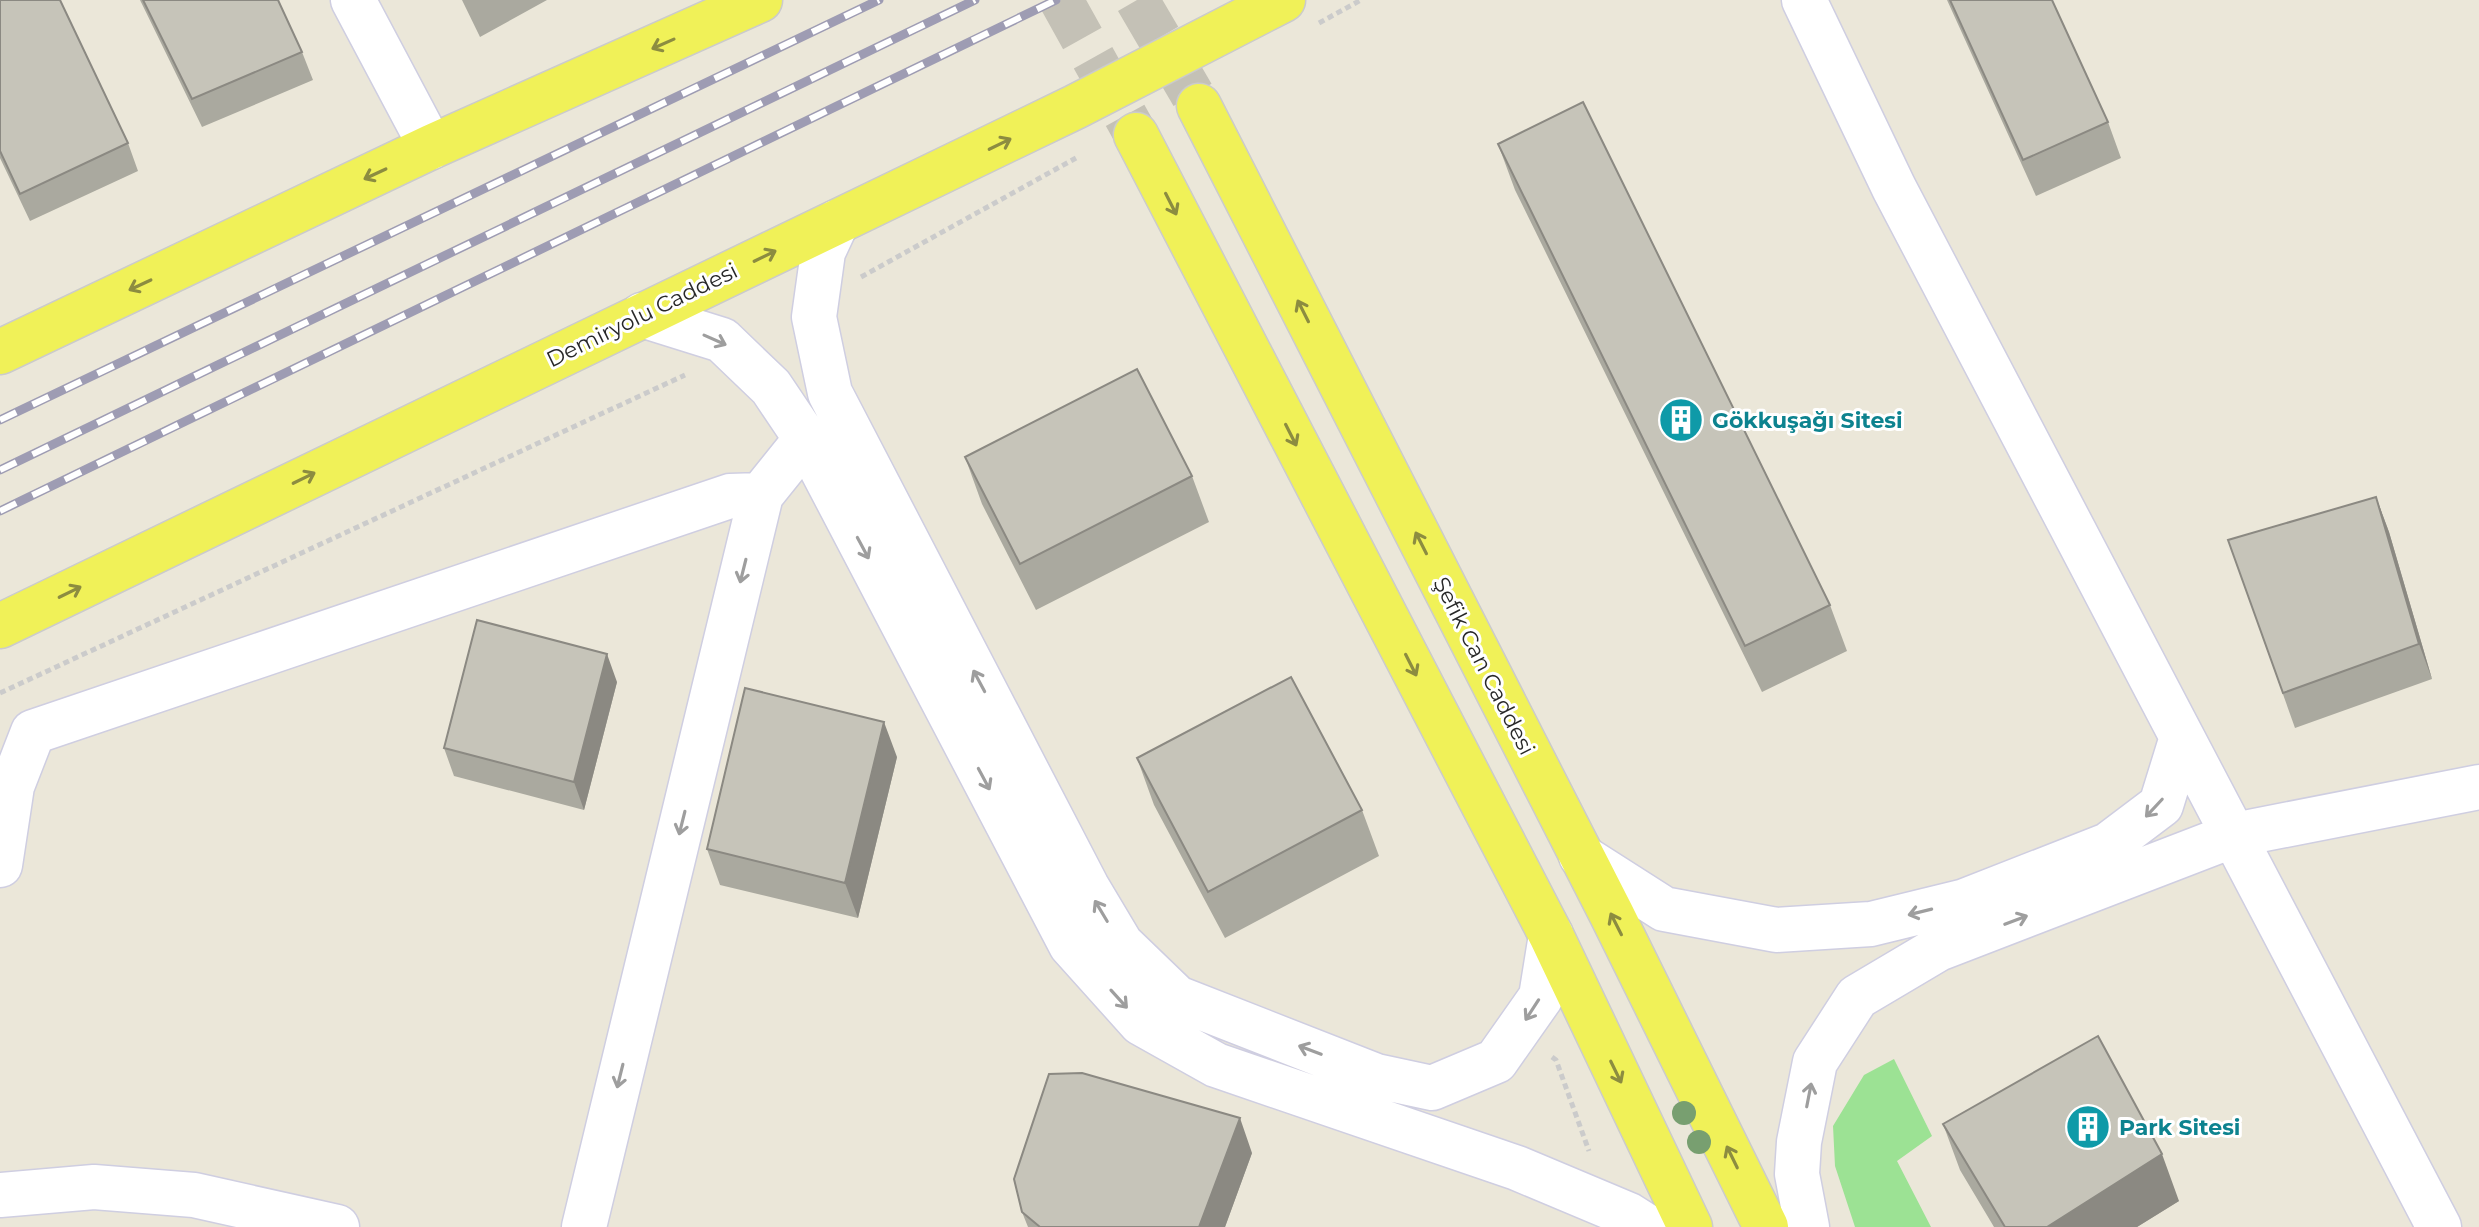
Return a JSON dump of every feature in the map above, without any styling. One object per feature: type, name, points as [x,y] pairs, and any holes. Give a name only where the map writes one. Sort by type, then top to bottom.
[{"type":"main road","points":[[1,348],[431,147],[712,10],[760,0]]},
{"type":"main road","name":"Demiryolu Caddesi","points":[[0,626],[1075,107],[1283,0]]},
{"type":"main road","name":"Şefik Can Caddesi","points":[[1199,106],[1766,1227]]},
{"type":"main road","points":[[1136,135],[1551,935],[1690,1227]]},
{"type":"street","points":[[353,0],[431,147]]},
{"type":"street","points":[[1804,0],[1894,188],[2439,1227]]},
{"type":"street","points":[[837,222],[823,252],[814,317],[830,393],[1087,887],[1121,944],[1177,998],[1376,1076],[1432,1088],[1496,1061],[1541,997],[1551,935]]},
{"type":"street","points":[[642,315],[722,340],[771,387],[806,439],[1071,945],[1141,1023],[1216,1065],[1517,1168],[1629,1215],[1648,1227]]},
{"type":"street","points":[[584,1227],[761,495],[806,439]]},
{"type":"street","points":[[0,865],[12,786],[33,732],[730,496],[761,495]]},
{"type":"street","points":[[1581,856],[1664,909],[1776,930],[1871,924],[1965,901],[2108,845],[2161,805],[2182,737]]},
{"type":"street","points":[[2160,865],[2194,823],[2194,782],[2182,737]]},
{"type":"street","points":[[1807,1227],[1797,1174],[1799,1142],[1815,1062],[1857,997],[1938,949],[2234,835],[2479,787]]},
{"type":"street","points":[[0,1195],[94,1187],[194,1195],[337,1227]]},
{"type":"path","points":[[1518,1032],[1556,1060],[1591,1155]]},
{"type":"green space","points":[[1894,1059],[1932,1136],[1897,1161],[1931,1227],[1855,1227],[1835,1166],[1833,1126],[1864,1075]]},
{"type":"building","points":[[0,0],[60,0],[128,143],[20,194],[0,151]]},
{"type":"building","points":[[143,0],[278,0],[302,52],[192,99]]},
{"type":"building","points":[[1950,0],[2052,0],[2108,122],[2023,160]]},
{"type":"building","name":"Gökkuşağı Sitesi","points":[[1583,102],[1830,605],[1745,646],[1498,144]]},
{"type":"building","points":[[1137,369],[1192,476],[1020,564],[965,457]]},
{"type":"building","points":[[2376,497],[2419,644],[2283,693],[2228,540]]},
{"type":"building","points":[[477,620],[607,654],[574,782],[444,748]]},
{"type":"building","points":[[1291,677],[1362,810],[1208,892],[1137,758]]},
{"type":"building","points":[[745,688],[884,722],[845,883],[707,849]]},
{"type":"building","name":"Park Sitesi","points":[[2098,1036],[2162,1154],[2047,1227],[2005,1227],[1943,1124]]},
{"type":"building","points":[[1082,1073],[1240,1118],[1199,1227],[1040,1227],[1022,1212],[1014,1179],[1049,1074]]},
{"type":"tunnel","points":[[1061,0],[1136,135]]},
{"type":"tunnel","points":[[1137,0],[1199,106]]},
{"type":"railway","points":[[0,420],[879,0]]},
{"type":"railway","points":[[0,470],[975,0]]},
{"type":"railway","points":[[0,511],[1056,0]]},
{"type":"place","name":"Gökkuşağı Sitesi","points":[[1681,420]]},
{"type":"place","name":"Park Sitesi","points":[[2088,1127]]}]
